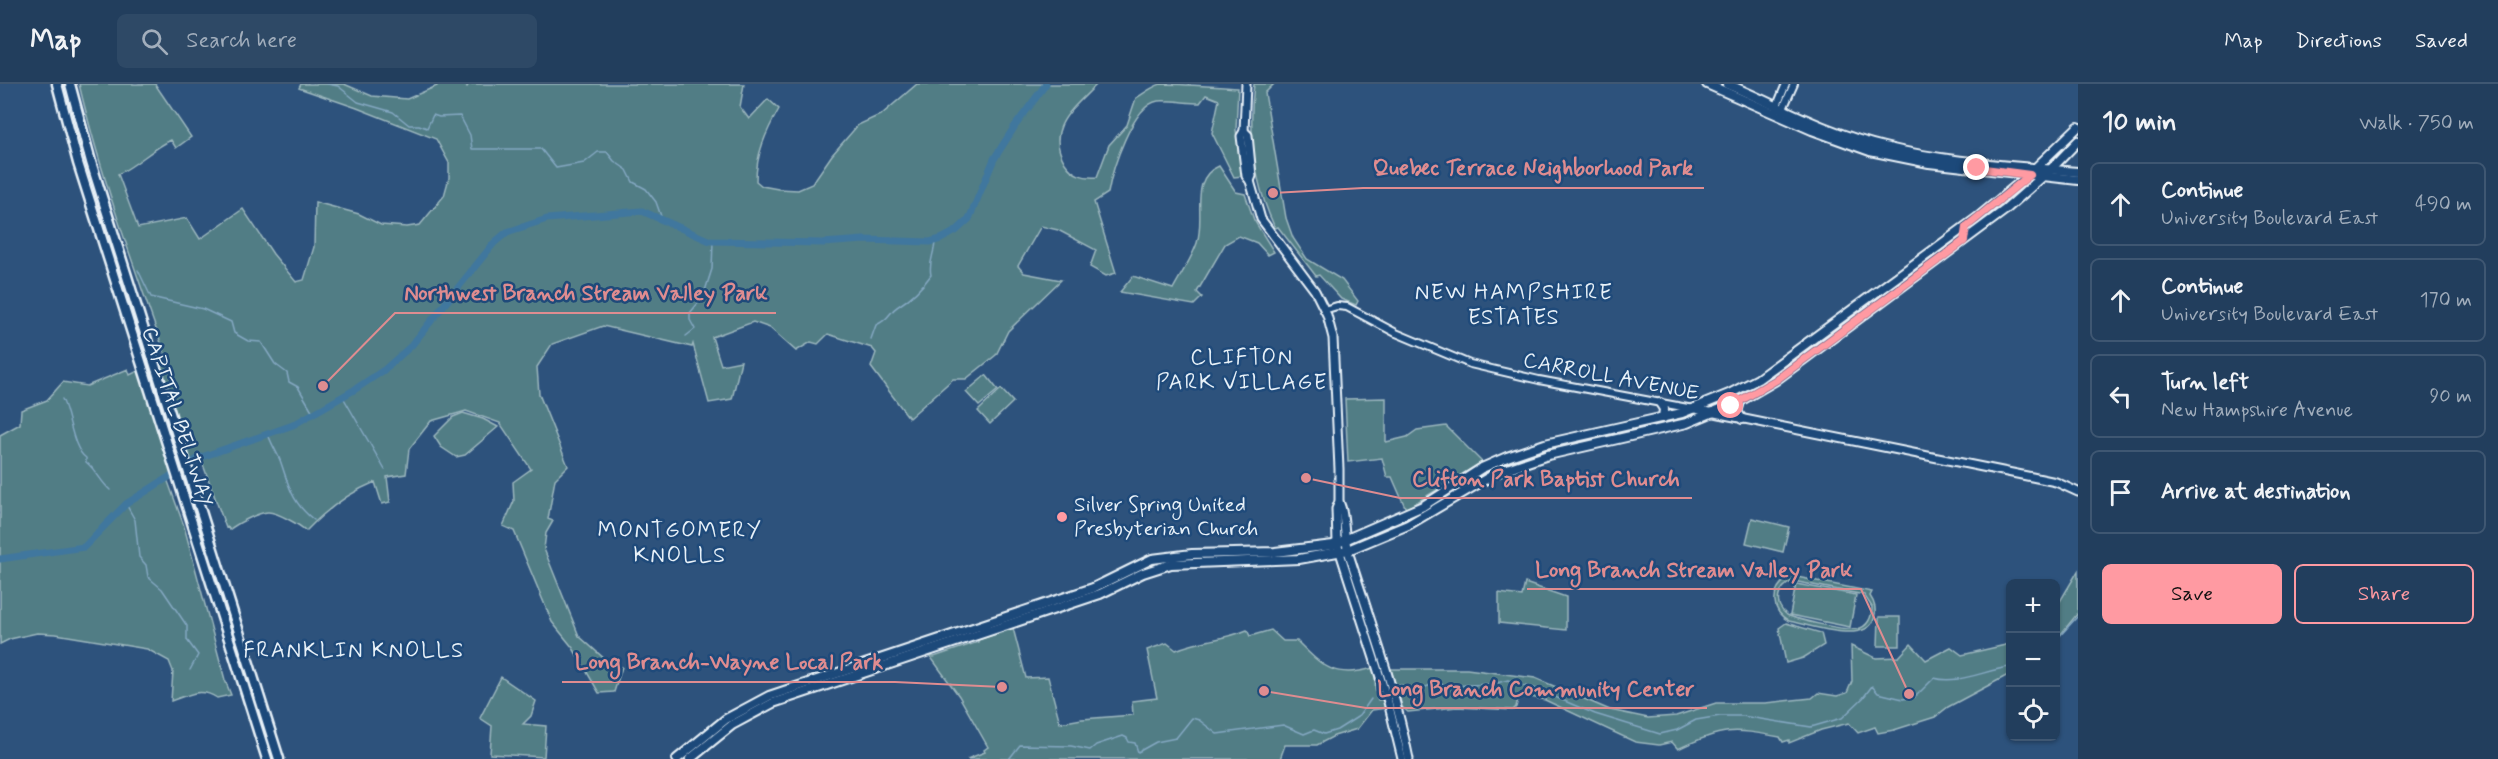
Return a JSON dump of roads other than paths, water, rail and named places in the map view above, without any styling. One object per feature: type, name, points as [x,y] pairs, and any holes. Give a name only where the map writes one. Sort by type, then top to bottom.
[{"type":"highway","name":"CAPITAL BELTWAY","points":[[57,84],[78,163],[267,759]]},
{"type":"highway","name":"CAPITAL BELTWAY","points":[[70,84],[91,162],[279,759]]},
{"type":"main road","points":[[1246,84],[1244,131],[1241,136],[1246,176],[1250,181],[1261,219],[1308,282],[1324,310],[1333,338],[1336,361],[1339,502],[1343,509],[1341,542],[1388,702],[1402,759]]},
{"type":"main road","points":[[1707,84],[1884,148],[1934,157],[2078,172]]},
{"type":"main road","points":[[1728,84],[1840,141],[1886,155],[1929,163],[2078,180]]},
{"type":"main road","points":[[678,759],[726,719],[769,696],[1093,588],[1152,559],[1192,554],[1275,552],[1315,548],[1341,542],[1423,506],[1482,468],[1513,454],[1556,441],[1695,409],[1758,379],[1966,227],[2030,175],[2078,127]]},
{"type":"main road","points":[[690,759],[732,725],[773,703],[1100,594],[1155,568],[1187,562],[1299,559],[1343,551],[1408,525],[1477,483],[1517,465],[1590,444],[1676,426],[1714,414],[1776,380],[1964,241],[2005,210],[2050,170],[2078,141]]},
{"type":"main road","points":[[2069,150],[2067,156],[2069,165],[2078,172]]},
{"type":"main road","points":[[1964,241],[1966,227]]},
{"type":"main road","points":[[1888,284],[1890,287],[1888,297]]},
{"type":"main road","points":[[1740,401],[1737,408],[1742,419]]},
{"type":"main road","points":[[1660,403],[1665,409],[1663,418]]},
{"type":"main road","name":"CARROLL AVENUE","points":[[1695,409],[2056,482],[2078,492]]},
{"type":"main road","points":[[1343,551],[1379,643],[1401,720],[1409,759]]},
{"type":"street","points":[[1779,110],[1786,84]]},
{"type":"street","points":[[1779,110],[1794,84]]},
{"type":"street","name":"CARROLL AVENUE","points":[[1324,310],[1337,306],[1347,307],[1396,333],[1470,364],[1521,377],[1695,409]]},
{"type":"waterway","points":[[327,84],[338,86],[358,102],[393,112],[409,125],[427,128],[433,115],[460,116],[470,135],[472,149],[541,149],[556,168],[584,163],[598,152],[607,152],[614,161],[627,170],[633,182],[646,189],[656,202],[662,219]]},
{"type":"waterway","points":[[0,559],[84,547],[126,504],[199,458],[293,425],[354,390],[384,370],[411,346],[494,243],[507,232],[547,219],[642,211],[710,241],[823,243],[864,240],[930,242],[941,239],[956,231],[969,219],[994,159],[1046,84]]},
{"type":"waterway","points":[[686,336],[695,329],[690,320],[690,313],[703,297],[712,269],[713,241]]},
{"type":"waterway","points":[[871,339],[876,325],[916,292],[931,275],[930,266],[935,241]]},
{"type":"waterway","points":[[138,270],[151,297],[203,309],[231,322],[234,333],[248,341],[261,342],[275,364],[287,373],[289,382],[298,387],[314,414]]},
{"type":"waterway","points":[[343,397],[385,470]]},
{"type":"waterway","points":[[62,399],[77,447],[86,458],[86,462],[110,490]]},
{"type":"waterway","points":[[268,434],[296,500],[314,520]]},
{"type":"waterway","points":[[126,504],[135,520],[139,557],[146,565],[148,577],[162,589],[187,626],[187,640],[198,655],[190,670]]},
{"type":"waterway","points":[[2060,636],[2078,616]]},
{"type":"waterway","points":[[1411,687],[1419,689],[1438,683],[1448,686],[1493,684],[1508,680],[1534,688],[1595,714],[1660,734],[1677,730],[1696,720],[1720,716],[1742,716],[1811,727],[1842,718],[1872,686],[1878,693],[1903,699],[1915,697],[1934,678],[1952,680],[2006,668]]},
{"type":"waterway","points":[[1009,759],[1020,745],[1071,746],[1090,750],[1096,745],[1123,736],[1129,742],[1135,743],[1138,752],[1156,742],[1176,738],[1192,718],[1199,720],[1217,734],[1283,725],[1304,734],[1314,730],[1324,734],[1337,730],[1359,716],[1371,699]]},
{"type":"place","name":"Quebec Terrace Neighborhood Park","points":[[1273,193]]},
{"type":"place","name":"Northwest Branch Stream Valley Park","points":[[323,386]]},
{"type":"place","name":"Clifton Park Baptist Church","points":[[1306,478]]},
{"type":"place","name":"Silver Spring United Presbyterian Church","points":[[1062,517]]},
{"type":"place","name":"Long Branch-Wayne Local Park","points":[[1002,687]]},
{"type":"place","name":"Long Branch Community Center","points":[[1264,691]]},
{"type":"place","name":"Long Branch Stream Valley Park","points":[[1909,694]]},
{"type":"district","name":"NEW HAMPSHIRE ESTATES","points":[[1514,306]]},
{"type":"district","name":"CLIFTON PARK VILLAGE","points":[[1242,370]]},
{"type":"district","name":"MONTGOMERY KNOLLS","points":[[680,544]]},
{"type":"district","name":"FRANKLIN KNOLLS","points":[[354,651]]}]
